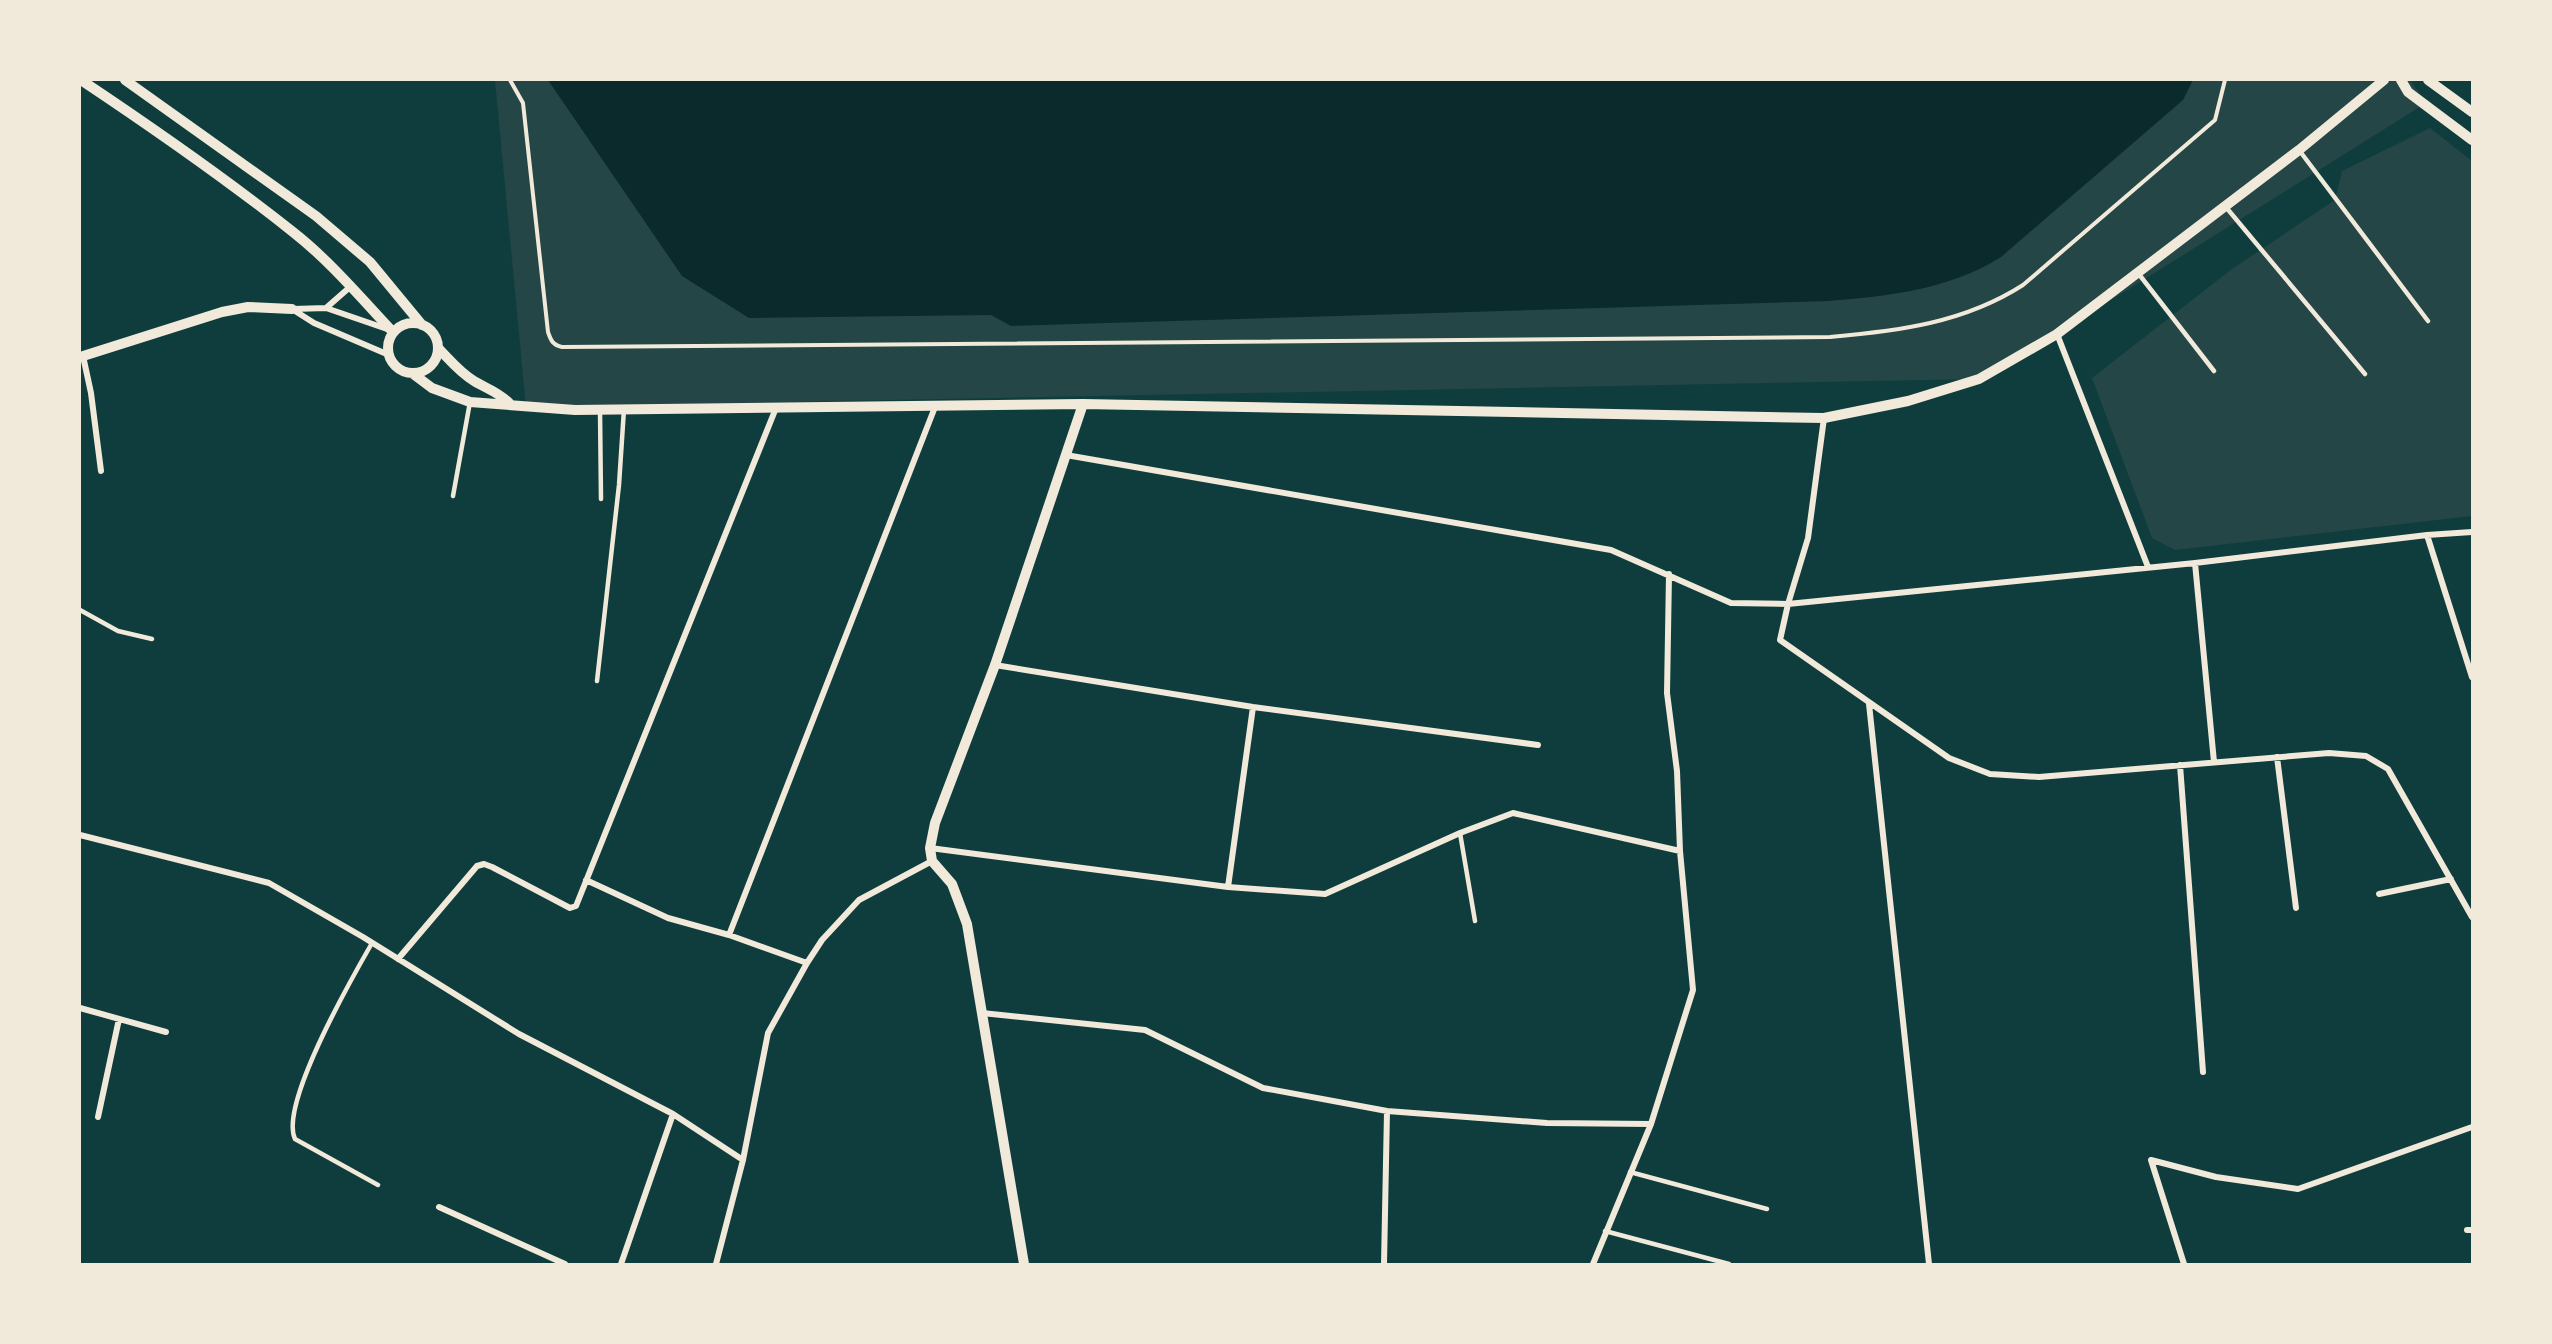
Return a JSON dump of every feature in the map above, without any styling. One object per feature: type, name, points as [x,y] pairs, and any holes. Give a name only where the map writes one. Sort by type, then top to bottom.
[{"type":"street","points":[[81,80],[149,125],[294,233],[393,332]]},
{"type":"street","points":[[125,80],[316,216],[370,262],[422,325],[434,334],[438,348],[457,368],[473,380],[498,392],[510,404]]},
{"type":"street","points":[[422,325],[412,323],[393,332],[389,339],[389,355],[397,368],[412,373],[432,388],[470,402],[490,405],[510,404],[526,407],[600,410],[1083,404],[1824,418],[1908,401],[1979,379],[2057,334],[2299,150],[2384,80]]},
{"type":"street","points":[[2401,80],[2408,92],[2472,140]]},
{"type":"street","points":[[2428,80],[2472,112]]},
{"type":"street","points":[[326,308],[350,287]]},
{"type":"street","points":[[101,471],[91,393],[81,357],[222,312],[249,307],[326,308],[393,332]]},
{"type":"street","points":[[292,309],[314,323],[389,355]]},
{"type":"street","points":[[2057,334],[2148,567]]},
{"type":"street","points":[[412,373],[430,366],[436,357],[438,348]]},
{"type":"street","points":[[1024,1264],[967,924],[951,884],[932,861],[930,848],[935,823],[995,665],[1083,404]]},
{"type":"street","points":[[729,935],[935,407]]},
{"type":"street","points":[[398,958],[477,866],[484,864],[492,867],[570,908],[576,906],[776,408]]},
{"type":"street","points":[[1824,418],[1808,538],[1788,604],[1780,640],[1949,758],[1990,774],[2039,777],[2329,753],[2366,756],[2388,769],[2472,918]]},
{"type":"street","points":[[1066,455],[1611,550],[1731,603],[1788,604],[2472,532]]},
{"type":"street","points":[[2427,535],[2472,677]]},
{"type":"street","points":[[2194,563],[2214,762]]},
{"type":"street","points":[[1593,1264],[1651,1124],[1693,990],[1680,850],[1677,771],[1667,693],[1669,574]]},
{"type":"street","points":[[995,665],[1253,707],[1538,745]]},
{"type":"street","points":[[1869,704],[1929,1264]]},
{"type":"street","points":[[1228,887],[1253,707]]},
{"type":"street","points":[[2277,757],[2296,908]]},
{"type":"street","points":[[2180,765],[2203,1072]]},
{"type":"street","points":[[930,848],[1228,887],[1325,894],[1460,833],[1513,813],[1680,850]]},
{"type":"street","points":[[80,835],[269,883],[398,958],[519,1034],[673,1114],[743,1160]]},
{"type":"street","points":[[716,1264],[743,1160],[768,1033],[822,940],[859,900],[932,861]]},
{"type":"street","points":[[2379,894],[2451,879]]},
{"type":"street","points":[[586,880],[668,918],[729,935],[807,963]]},
{"type":"street","points":[[80,1008],[166,1032]]},
{"type":"street","points":[[982,1013],[1145,1030],[1263,1088],[1387,1111],[1547,1123],[1651,1124]]},
{"type":"street","points":[[98,1117],[119,1019]]},
{"type":"street","points":[[1384,1264],[1387,1111]]},
{"type":"street","points":[[621,1264],[673,1114]]},
{"type":"street","points":[[2184,1264],[2151,1160],[2216,1177],[2298,1189],[2472,1127]]},
{"type":"street","points":[[439,1207],[565,1264]]},
{"type":"lane","points":[[2299,150],[2428,321]]},
{"type":"lane","points":[[2225,206],[2365,374]]},
{"type":"lane","points":[[2138,273],[2214,370]]},
{"type":"lane","points":[[453,496],[470,402]]},
{"type":"lane","points":[[597,681],[620,485],[624,409]]},
{"type":"lane","points":[[600,410],[601,498]]},
{"type":"lane","points":[[80,610],[118,631],[152,639]]},
{"type":"lane","points":[[1460,833],[1475,921]]},
{"type":"lane","points":[[372,943],[335,1008],[306,1075],[292,1125],[295,1139],[378,1185]]},
{"type":"lane","points":[[1630,1172],[1767,1209]]},
{"type":"lane","points":[[1605,1231],[1729,1264]]},
{"type":"path","points":[[510,80],[524,103],[548,332],[550,340],[562,347],[1818,337],[1902,330],[1942,321],[1998,301],[2023,285],[2215,120],[2225,80]]},
{"type":"shaded area","points":[[495,80],[2410,80],[2426,103],[2057,334],[1979,379],[526,407]]},
{"type":"shaded area","points":[[548,80],[2193,80],[2183,100],[2001,257],[1960,277],[1918,290],[1828,301],[1011,326],[991,315],[749,318],[682,276]]},
{"type":"shaded area","points":[[2430,128],[2472,161],[2472,516],[2175,550],[2152,538],[2092,378],[2232,269],[2335,200],[2342,171]]}]
